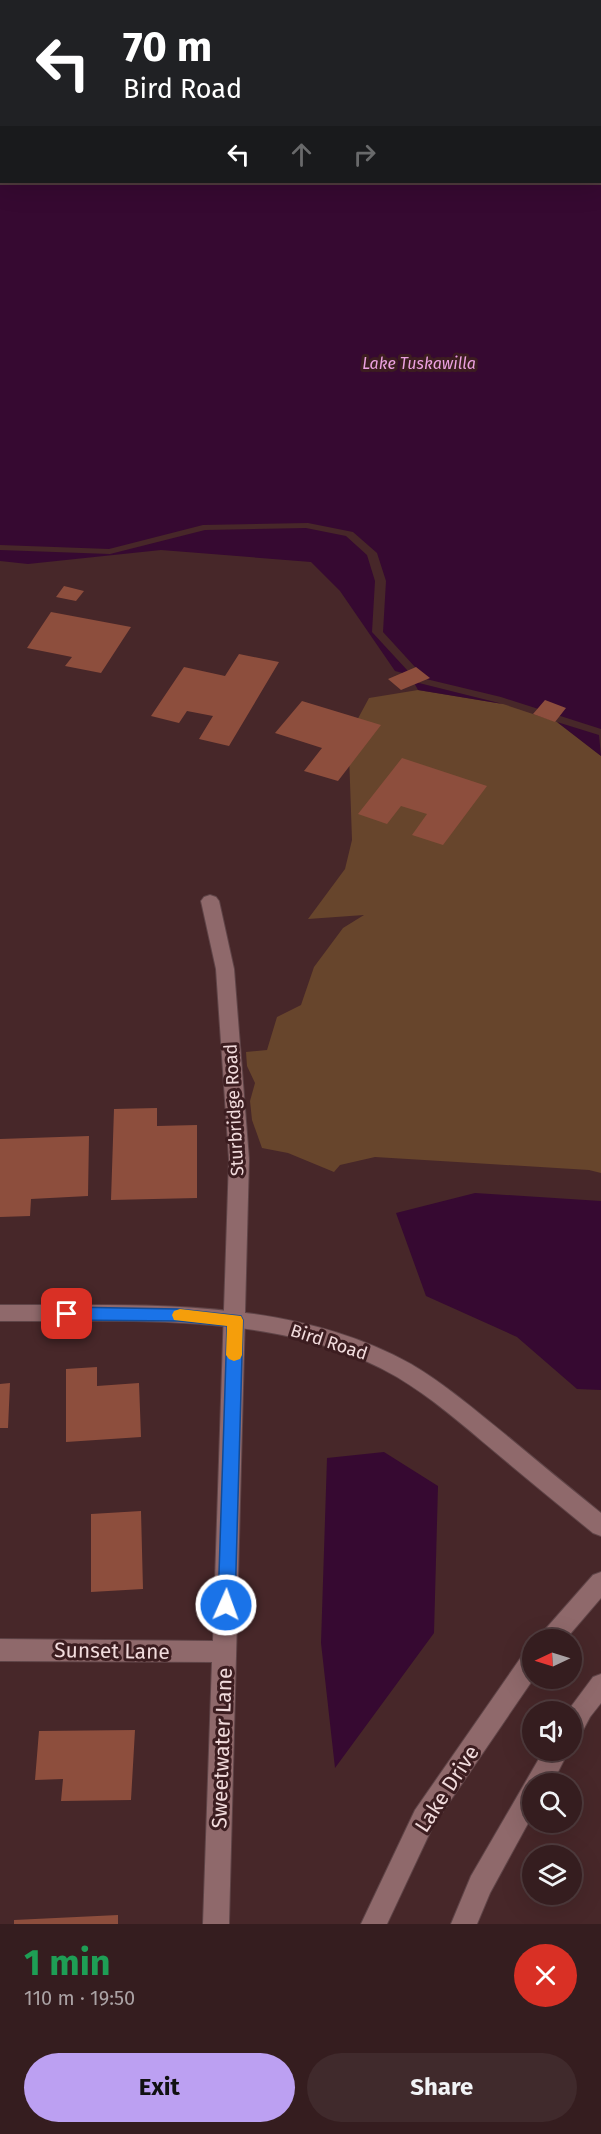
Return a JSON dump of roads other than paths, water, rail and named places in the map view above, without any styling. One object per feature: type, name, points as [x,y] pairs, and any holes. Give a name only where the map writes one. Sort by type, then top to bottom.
[{"type":"street","name":"Sturbridge Road","points":[[210,901],[225,969],[239,1159],[236,1320]]},
{"type":"street","name":"Bird Road","points":[[0,1313],[178,1315],[236,1320],[291,1329],[339,1343],[389,1363],[437,1392],[601,1526]]},
{"type":"street","name":"Sweetwater Lane","points":[[216,1924],[236,1320]]},
{"type":"street","points":[[560,1629],[601,1582]]},
{"type":"street","name":"Sunset Lane","points":[[0,1650],[225,1652]]},
{"type":"street","name":"Lake Drive","points":[[374,1924],[424,1818],[522,1676]]},
{"type":"street","points":[[582,1708],[601,1685]]},
{"type":"street","points":[[464,1924],[480,1885],[522,1811]]},
{"type":"water","name":"Lake Tuskawilla","points":[[0,183],[601,183],[601,729],[501,697],[426,679],[383,632],[386,581],[377,553],[353,532],[308,523],[203,525],[109,549],[0,545]]},
{"type":"water","points":[[306,528],[346,536],[367,555],[375,581],[372,632],[419,683],[503,704],[418,690],[410,675],[395,671],[340,591],[311,562],[161,550],[28,564],[0,561],[0,550],[110,554],[205,530]]},
{"type":"water","points":[[557,722],[599,735],[601,756]]},
{"type":"water","points":[[475,1193],[601,1201],[601,1390],[577,1389],[517,1337],[426,1296],[396,1213]]},
{"type":"water","points":[[384,1452],[438,1486],[434,1633],[335,1768],[321,1643],[327,1458]]}]
